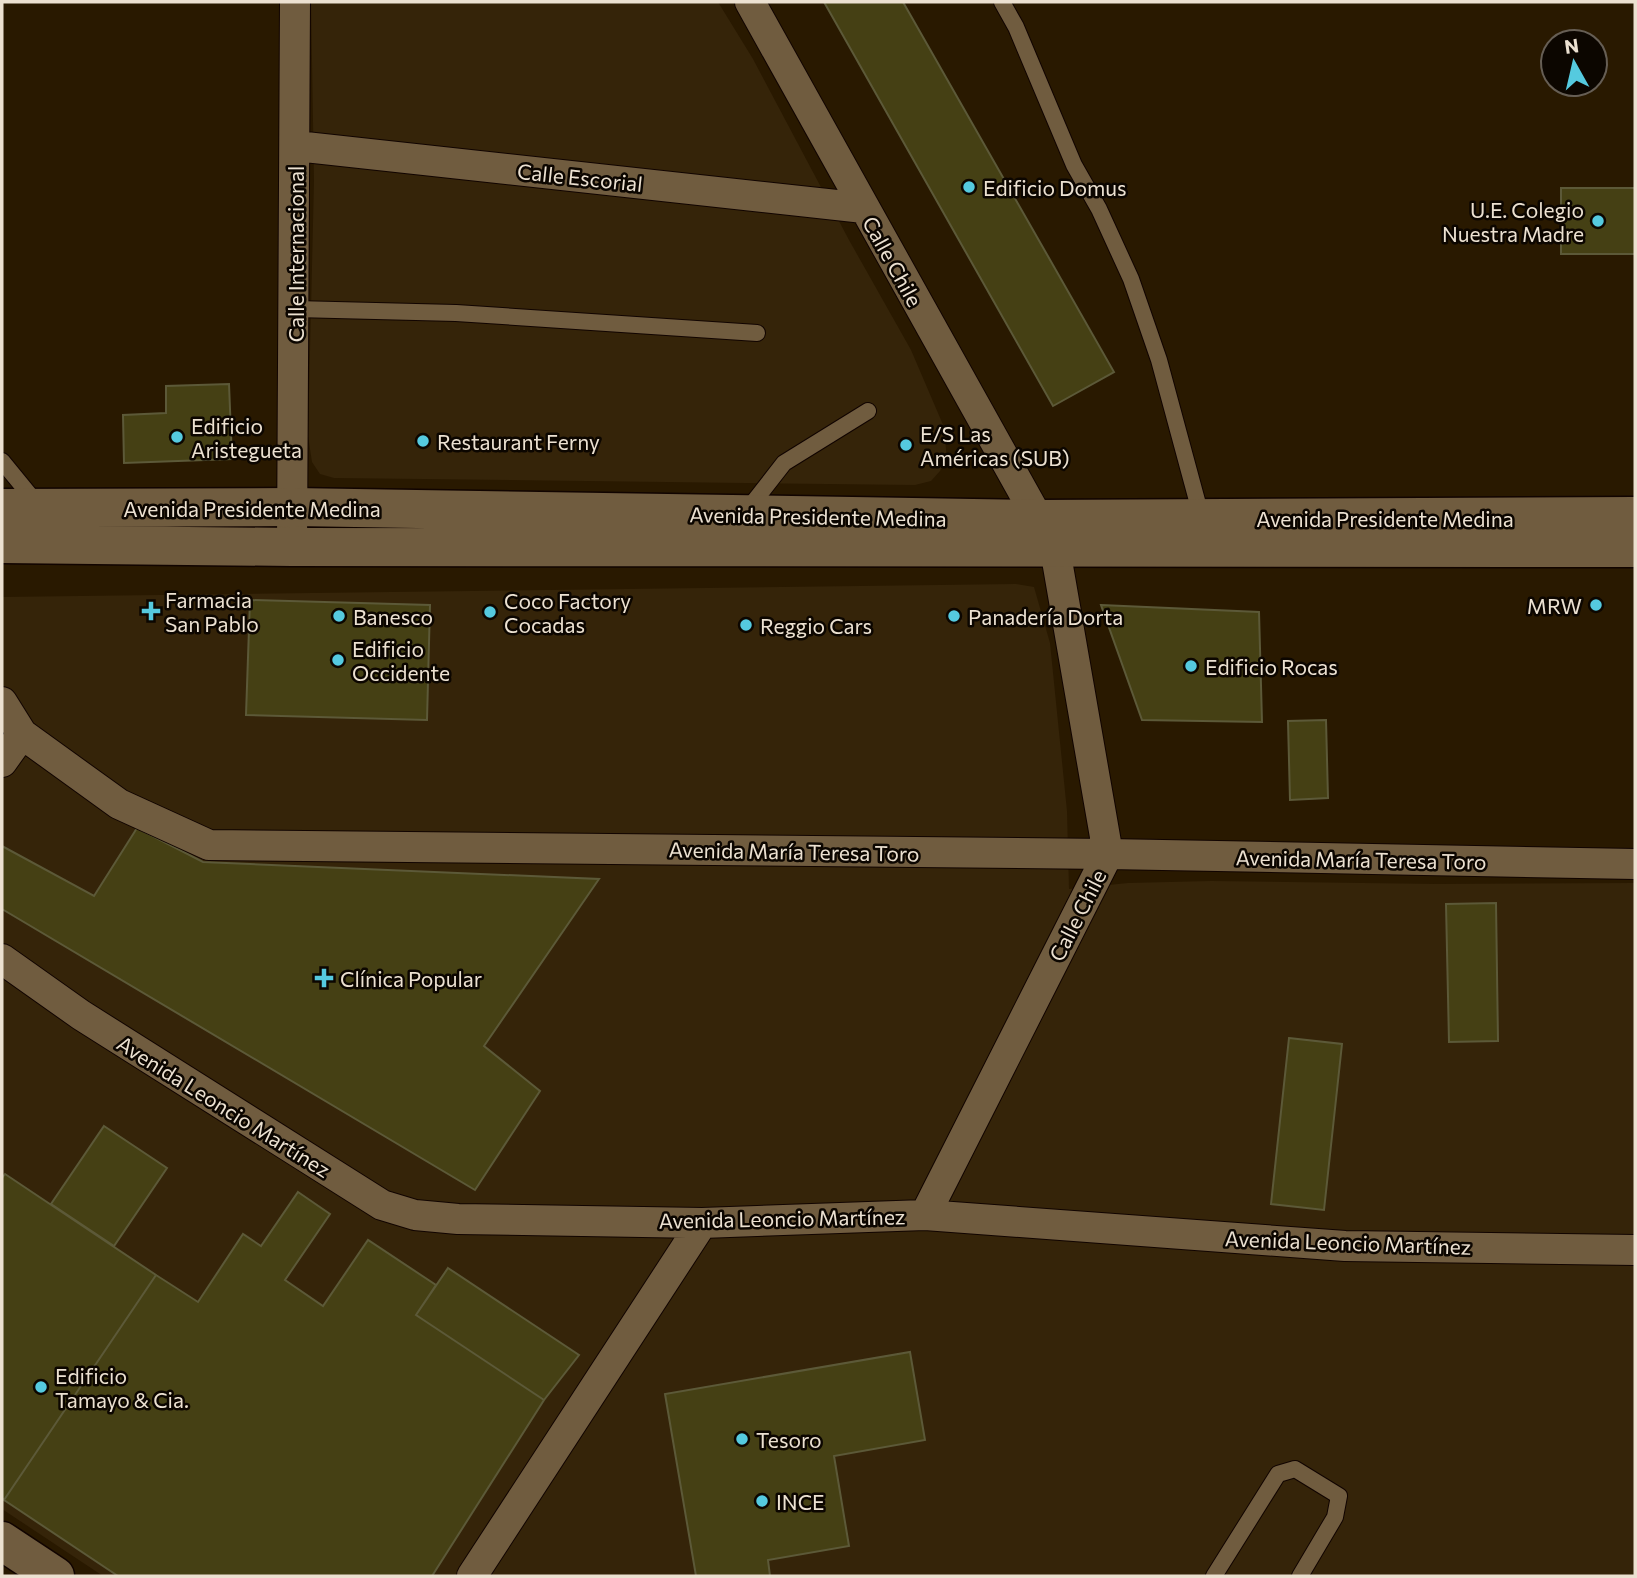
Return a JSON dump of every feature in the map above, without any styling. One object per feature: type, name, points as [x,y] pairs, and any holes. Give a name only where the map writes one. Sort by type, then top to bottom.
[{"type":"street","name":"Calle Internacional","points":[[292,547],[295,2]]},
{"type":"street","name":"Calle Chile","points":[[750,2],[1046,534],[1108,854],[925,1215]]},
{"type":"street","name":"Calle Escorial","points":[[296,146],[863,208]]},
{"type":"street","name":"Avenida Presidente Medina","points":[[2,508],[293,507],[744,514],[1046,534],[1202,519],[1635,516]]},
{"type":"street","name":"Avenida Presidente Medina","points":[[2,544],[292,547],[1046,534],[1635,548]]},
{"type":"street","name":"Avenida María Teresa Toro","points":[[2,702],[22,734],[119,804],[209,845],[1108,854],[1635,864]]},
{"type":"street","points":[[2,762],[22,734]]},
{"type":"street","name":"Avenida Leoncio Martínez","points":[[2,959],[81,1015],[382,1206],[415,1215],[458,1219],[702,1223],[925,1215],[1345,1246],[1635,1250]]},
{"type":"street","points":[[472,1576],[702,1223]]},
{"type":"street","points":[[2,1541],[55,1576]]},
{"type":"lane","points":[[1002,2],[1016,27],[1074,165],[1131,279],[1159,360],[1202,519]]},
{"type":"lane","points":[[295,309],[456,313],[757,333]]},
{"type":"lane","points":[[744,514],[784,463],[868,411]]},
{"type":"lane","points":[[2,461],[41,508]]},
{"type":"lane","points":[[1214,1576],[1278,1474],[1294,1469],[1339,1496],[1335,1517],[1300,1576]]},
{"type":"shaded area","points":[[311,2],[718,2],[753,59],[911,350],[944,427],[947,460],[940,471],[931,481],[915,485],[334,478],[320,474],[312,462],[308,436],[314,181]]},
{"type":"shaded area","points":[[1016,584],[1034,587],[1050,643],[1067,811],[1069,889],[1128,883],[1211,881],[1635,883],[1635,1576],[103,1576],[2,1509],[2,597]]},
{"type":"building","name":"Edificio Domus","points":[[824,2],[903,2],[1114,372],[1053,406]]},
{"type":"building","name":"U.E. Colegio Nuestra Madre","points":[[1561,188],[1635,188],[1635,254],[1561,254]]},
{"type":"building","name":"Edificio Aristegueta","points":[[229,384],[232,459],[124,463],[123,415],[166,413],[166,386]]},
{"type":"building","name":"Edificio Occidente","points":[[250,600],[430,605],[427,720],[246,715]]},
{"type":"building","name":"Edificio Rocas","points":[[1101,605],[1259,612],[1262,722],[1142,720]]},
{"type":"building","points":[[1326,720],[1328,798],[1290,800],[1288,721]]},
{"type":"building","name":"Clínica Popular","points":[[137,828],[203,862],[599,879],[484,1046],[540,1091],[475,1190],[2,909],[2,846],[94,896]]},
{"type":"building","points":[[1496,903],[1498,1041],[1449,1042],[1446,904]]},
{"type":"building","points":[[1289,1038],[1342,1044],[1324,1210],[1271,1204]]},
{"type":"building","points":[[104,1126],[167,1168],[114,1246],[51,1204]]},
{"type":"building","name":"Edificio Tamayo & Cia.","points":[[5,1174],[156,1275],[4,1500],[2,1178]]},
{"type":"building","points":[[298,1192],[330,1214],[285,1280],[323,1306],[368,1240],[436,1285],[416,1315],[544,1400],[432,1576],[118,1576],[4,1500],[156,1275],[198,1302],[243,1234],[261,1246]]},
{"type":"building","points":[[448,1268],[579,1355],[544,1400],[416,1315]]},
{"type":"building","name":"INCE","points":[[910,1352],[925,1440],[834,1456],[849,1546],[768,1560],[770,1576],[696,1576],[665,1394]]},
{"type":"place","name":"Edificio Domus","points":[[969,187]]},
{"type":"place","name":"U.E. Colegio Nuestra Madre","points":[[1598,221]]},
{"type":"place","name":"Edificio Aristegueta","points":[[177,437]]},
{"type":"place","name":"Restaurant Ferny","points":[[423,441]]},
{"type":"place","name":"E/S Las Américas (SUB)","points":[[906,445]]},
{"type":"place","name":"MRW","points":[[1596,605]]},
{"type":"place","name":"Farmacia San Pablo","points":[[151,611]]},
{"type":"place","name":"Coco Factory Cocadas","points":[[490,612]]},
{"type":"place","name":"Banesco","points":[[339,616]]},
{"type":"place","name":"Panadería Dorta","points":[[954,616]]},
{"type":"place","name":"Reggio Cars","points":[[746,625]]},
{"type":"place","name":"Edificio Occidente","points":[[338,660]]},
{"type":"place","name":"Edificio Rocas","points":[[1191,666]]},
{"type":"place","name":"Clínica Popular","points":[[324,978]]},
{"type":"place","name":"Edificio Tamayo & Cia.","points":[[41,1387]]},
{"type":"place","name":"Tesoro","points":[[742,1439]]},
{"type":"place","name":"INCE","points":[[762,1501]]}]
